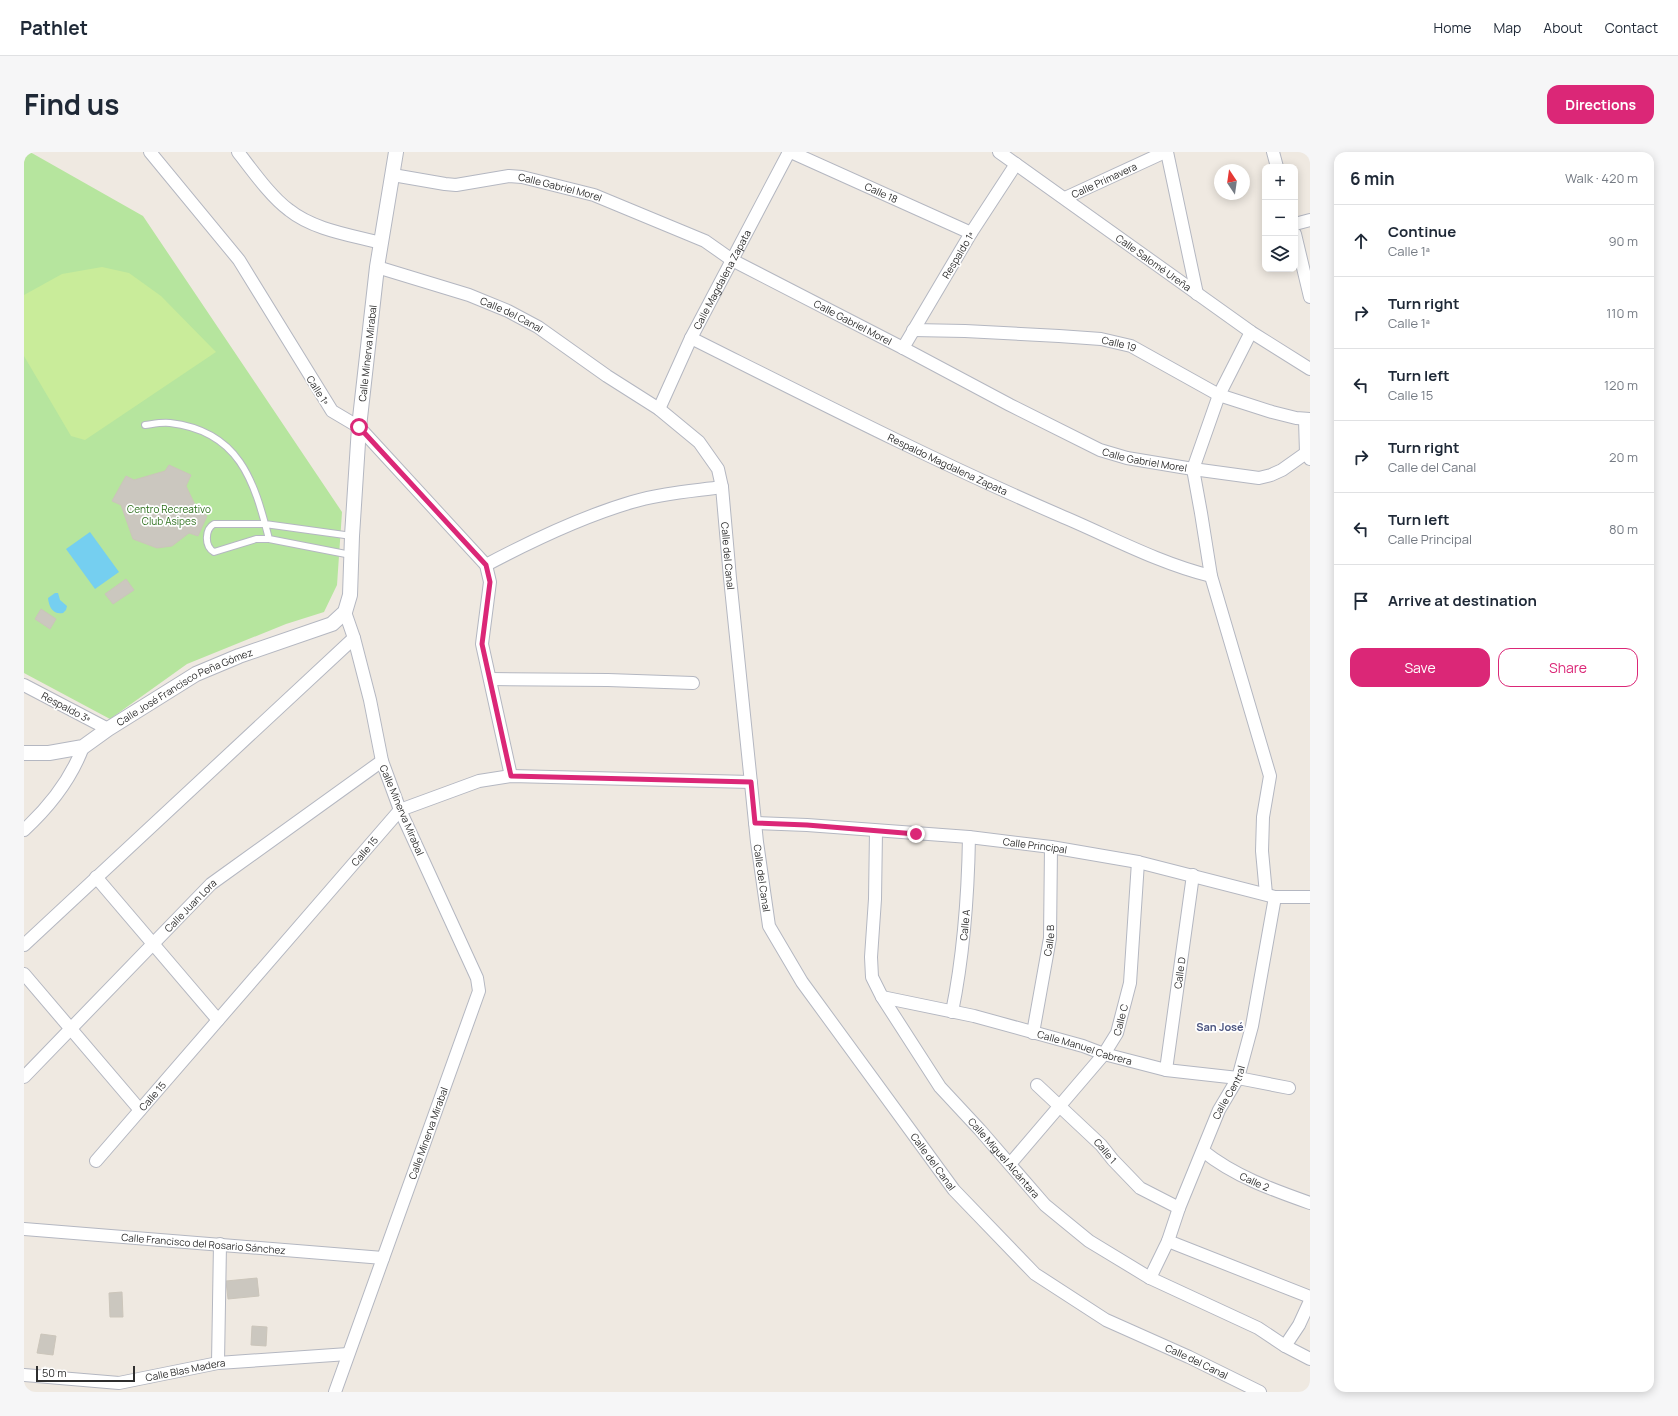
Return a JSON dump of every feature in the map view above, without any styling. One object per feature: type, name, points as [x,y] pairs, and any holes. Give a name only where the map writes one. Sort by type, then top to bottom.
[{"type":"street","name":"Calle 1ª","points":[[150,152],[239,260],[332,411],[359,427],[486,565]]},
{"type":"street","points":[[238,152],[275,196],[289,210],[314,224],[381,243]]},
{"type":"street","name":"Calle Minerva Mirabal","points":[[335,1392],[478,991],[477,978],[400,810],[382,761],[370,700],[354,638],[348,625],[345,612],[350,595],[359,427],[377,267],[393,175],[395,152]]},
{"type":"street","name":"Calle 18","points":[[790,152],[971,233]]},
{"type":"street","name":"Calle Magdalena Zapata","points":[[659,409],[691,338],[790,152]]},
{"type":"street","name":"Calle Salomé Ureña","points":[[999,152],[1251,332],[1310,369]]},
{"type":"street","points":[[1166,152],[1197,294]]},
{"type":"street","name":"Calle Primavera","points":[[1065,198],[1166,152]]},
{"type":"street","points":[[1273,152],[1276,164]]},
{"type":"street","name":"Respaldo 1ª","points":[[903,348],[971,233],[1016,164]]},
{"type":"street","name":"Calle Gabriel Morel","points":[[393,175],[456,185],[509,176],[522,177],[594,195],[705,241],[732,260],[903,348],[1010,406],[1100,450],[1127,458],[1259,478],[1271,475],[1308,456]]},
{"type":"street","points":[[1298,223],[1310,220]]},
{"type":"street","points":[[1295,236],[1310,297]]},
{"type":"street","name":"Calle del Canal","points":[[377,267],[469,295],[508,311],[538,327],[607,376],[659,409],[699,442],[718,469],[722,487],[755,823],[769,926],[802,982],[954,1190],[1035,1274],[1106,1320],[1189,1357],[1260,1392]]},
{"type":"street","name":"Calle 19","points":[[913,330],[1059,336],[1101,340],[1131,346],[1219,395],[1272,412],[1296,418],[1308,419]]},
{"type":"street","points":[[1193,469],[1219,395],[1251,332]]},
{"type":"street","name":"Respaldo Magdalena Zapata","points":[[691,338],[859,422],[1026,501],[1183,569],[1211,576]]},
{"type":"street","points":[[1308,419],[1308,456]]},
{"type":"street","name":"Calle Central","points":[[1150,1278],[1168,1241],[1179,1208],[1219,1110],[1238,1078],[1252,1026],[1270,895],[1263,870],[1262,844],[1263,817],[1270,776],[1211,576],[1202,513],[1193,469]]},
{"type":"street","points":[[511,776],[482,644],[490,582],[486,565],[519,547],[579,520],[633,502],[722,487]]},
{"type":"street","name":"Calle José Francisco Peña Gómez","points":[[24,753],[49,753],[83,748],[108,729],[196,674],[239,656],[332,624],[345,612]]},
{"type":"street","points":[[24,945],[354,638]]},
{"type":"street","points":[[490,679],[608,680],[693,683]]},
{"type":"street","name":"Respaldo 3ª","points":[[24,685],[108,729]]},
{"type":"street","points":[[24,830],[66,783],[83,748]]},
{"type":"street","name":"Calle Juan Lora","points":[[24,1077],[211,884],[382,761]]},
{"type":"street","name":"Calle 15","points":[[96,1161],[400,810],[479,781],[511,776],[751,782]]},
{"type":"street","name":"Calle Principal","points":[[755,823],[807,825],[969,838],[1051,847],[1138,862],[1270,895],[1310,897]]},
{"type":"street","name":"Calle Miguel Alcántara","points":[[876,831],[875,899],[871,957],[872,977],[882,997],[940,1087],[1045,1205],[1083,1236],[1150,1278],[1258,1328],[1285,1346],[1310,1359]]},
{"type":"street","name":"Calle A","points":[[952,1012],[961,970],[968,890],[969,838]]},
{"type":"street","name":"Calle B","points":[[1033,1033],[1050,938],[1051,847]]},
{"type":"street","name":"Calle C","points":[[1010,1164],[1061,1107],[1104,1054],[1118,1033],[1130,983],[1138,862]]},
{"type":"street","name":"Calle D","points":[[1166,1070],[1193,875]]},
{"type":"street","points":[[96,877],[154,943],[218,1020]]},
{"type":"street","points":[[24,974],[70,1030],[140,1110]]},
{"type":"street","name":"Calle Manuel Cabrera","points":[[882,997],[952,1012],[1083,1046],[1104,1054],[1166,1070],[1238,1078],[1289,1088]]},
{"type":"street","name":"Calle 1","points":[[1037,1085],[1101,1144],[1113,1160],[1140,1188],[1179,1208]]},
{"type":"street","name":"Calle 2","points":[[1203,1151],[1219,1164],[1278,1192],[1310,1203]]},
{"type":"street","name":"Calle Francisco del Rosario Sánchez","points":[[24,1229],[383,1258]]},
{"type":"street","points":[[1168,1241],[1310,1298]]},
{"type":"street","points":[[218,1363],[220,1244]]},
{"type":"street","points":[[1285,1346],[1299,1325],[1310,1301]]},
{"type":"street","name":"Calle Blas Madera","points":[[24,1375],[119,1383],[218,1363],[348,1354]]},
{"type":"lane","points":[[145,425],[169,423],[193,427],[221,440],[239,459],[254,489],[269,539]]},
{"type":"lane","points":[[351,555],[269,539],[256,539],[214,552],[210,548],[207,539],[208,530],[214,524],[265,524],[352,536]]},
{"type":"green space","name":"Centro Recreativo Club Asipes","points":[[24,152],[30,152],[143,216],[342,512],[337,585],[324,612],[286,624],[187,664],[110,719],[24,673]]},
{"type":"green space","points":[[102,267],[129,273],[161,296],[216,352],[85,440],[71,436],[24,356],[24,295],[62,274]]},
{"type":"water","points":[[90,532],[119,572],[95,589],[66,549]]},
{"type":"water","points":[[55,593],[58,593],[60,600],[67,606],[63,613],[54,612],[49,604],[48,598]]},
{"type":"building","points":[[169,465],[191,475],[186,486],[198,511],[207,516],[198,536],[189,533],[172,546],[157,548],[133,539],[121,505],[112,501],[126,476],[134,480],[165,471]]},
{"type":"building","points":[[126,579],[134,590],[113,604],[105,594]]},
{"type":"building","points":[[41,609],[56,619],[50,629],[35,619]]},
{"type":"building","points":[[257,1278],[259,1296],[228,1299],[226,1281]]},
{"type":"building","points":[[122,1292],[123,1317],[110,1317],[109,1293]]},
{"type":"building","points":[[252,1326],[267,1327],[266,1346],[251,1345]]},
{"type":"building","points":[[41,1334],[56,1336],[53,1355],[37,1353]]},
{"type":"district","name":"San José","points":[[1220,1026]]},
{"type":"route","points":[[359,427],[486,565],[490,582],[482,644],[511,776],[751,782],[755,823],[807,825],[916,834]]}]
